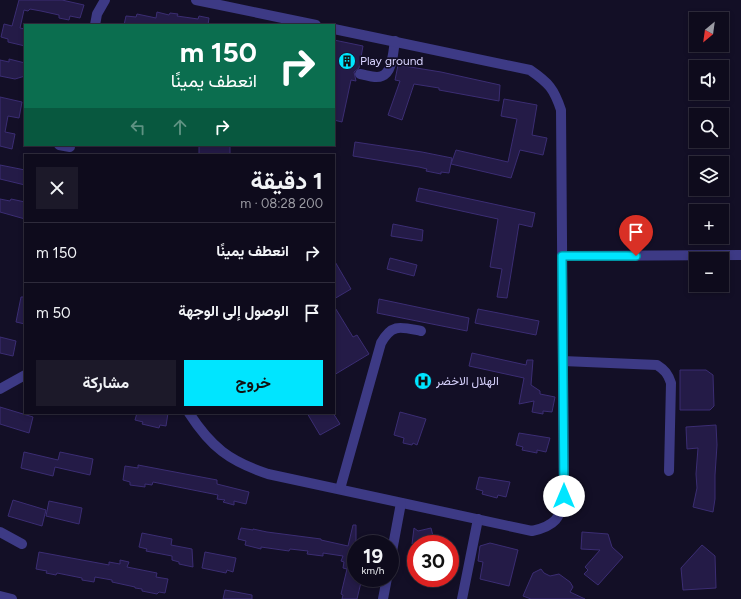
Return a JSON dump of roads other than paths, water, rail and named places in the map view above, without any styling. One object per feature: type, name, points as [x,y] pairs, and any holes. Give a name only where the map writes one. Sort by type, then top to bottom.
[{"type":"street","points":[[95,24],[98,14],[105,0]]},
{"type":"street","points":[[196,0],[235,4],[312,24]]},
{"type":"street","points":[[190,414],[209,441],[226,456],[246,467],[268,474],[532,531],[545,528],[556,520],[562,509],[564,496],[561,110],[555,93],[545,80],[530,70],[335,29]]},
{"type":"street","points":[[360,74],[382,77],[388,72],[395,41]]},
{"type":"street","points":[[562,256],[741,255]]},
{"type":"street","points":[[340,489],[381,343],[386,335],[393,329],[402,327],[421,331]]},
{"type":"street","points":[[563,361],[657,365],[664,369],[669,375],[671,383],[669,471]]},
{"type":"street","points":[[0,389],[24,376]]},
{"type":"street","points":[[395,535],[401,503]]},
{"type":"street","points":[[462,599],[478,520]]},
{"type":"street","points":[[0,532],[22,544]]},
{"type":"street","points":[[383,599],[385,587]]},
{"type":"street","points":[[0,596],[12,599]]},
{"type":"place","name":"Play ground","points":[[347,61]]},
{"type":"place","name":"الهلال الاخضر","points":[[423,381]]}]
